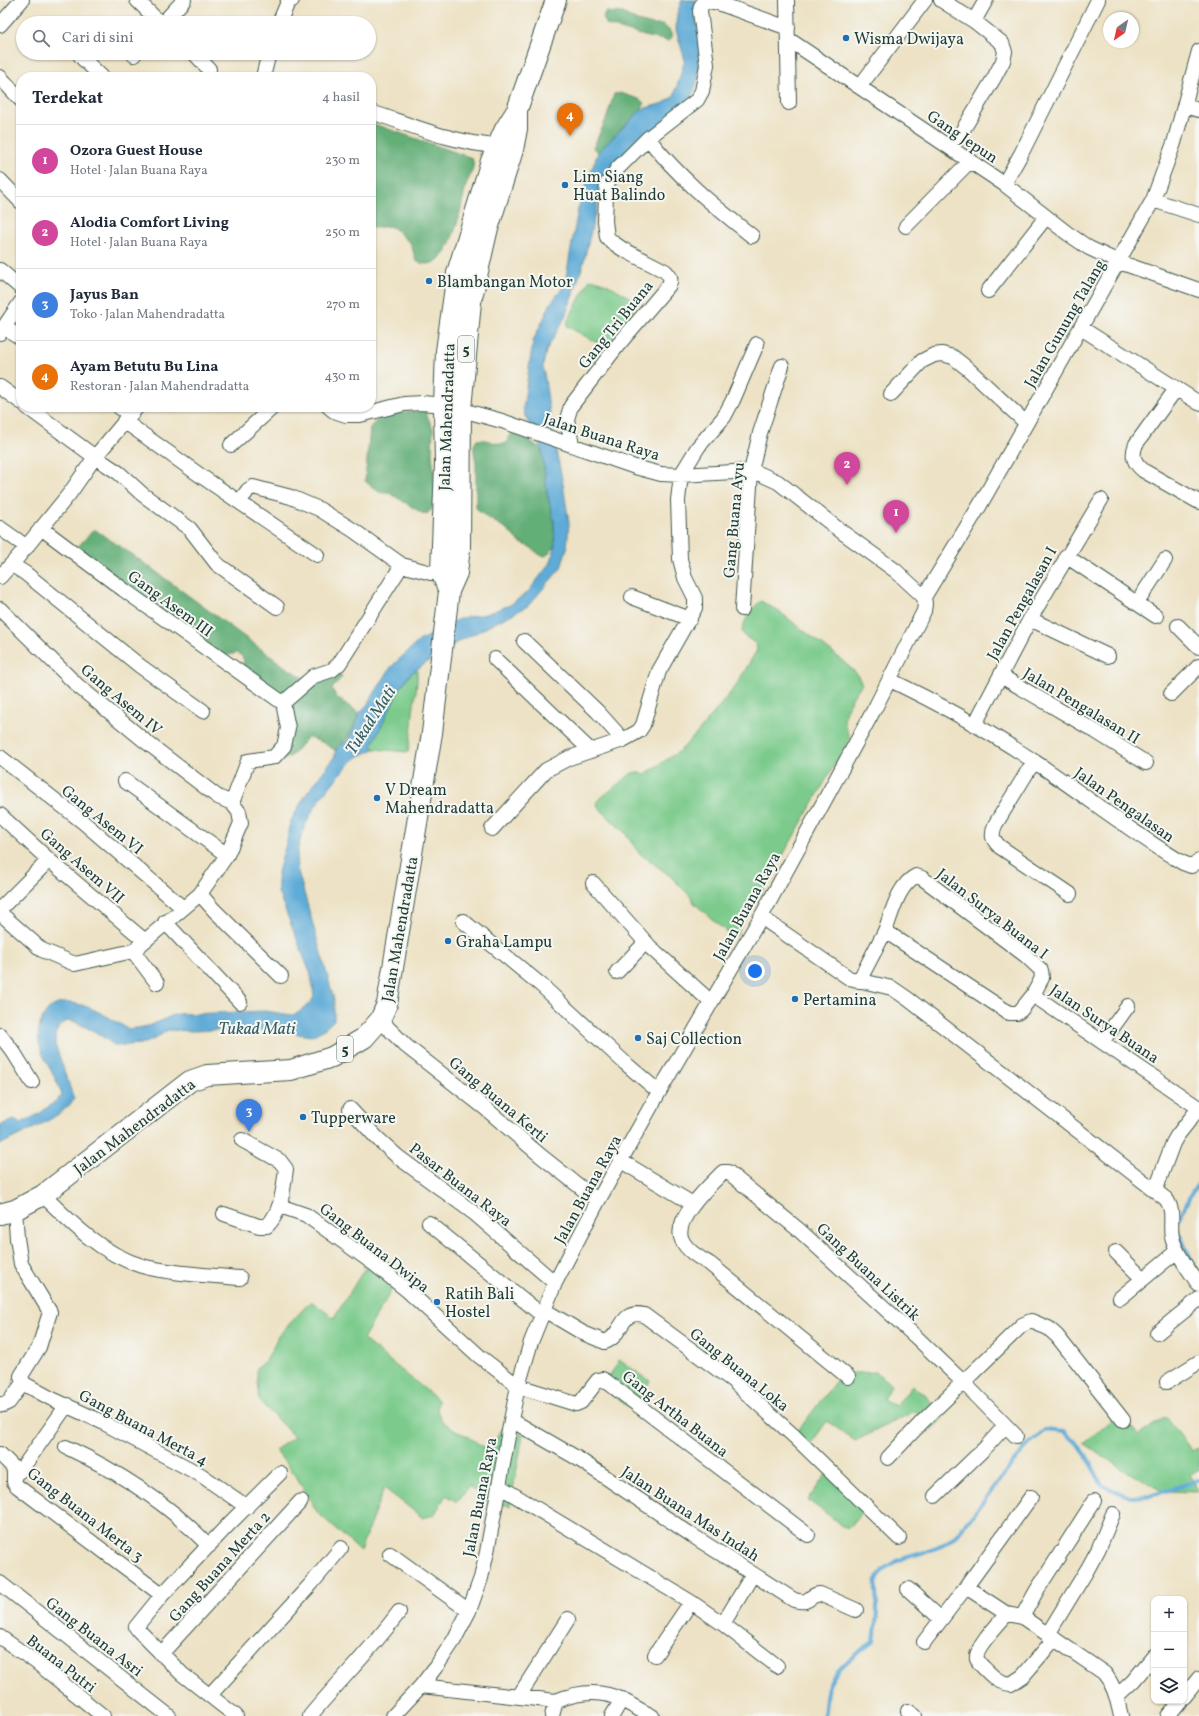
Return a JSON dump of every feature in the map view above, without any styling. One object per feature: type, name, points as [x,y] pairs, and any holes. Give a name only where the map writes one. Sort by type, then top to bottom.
[{"type":"highway","name":"Jalan Mahendradatta","points":[[8,1212],[43,1195],[190,1081],[207,1075],[291,1070],[332,1057],[364,1038],[380,1020],[387,1004],[432,733],[448,597],[457,573],[460,548],[453,407],[446,351],[457,273],[481,189],[496,146],[505,128],[517,110],[556,0]]},
{"type":"highway","name":"Jalan Mahendradatta","points":[[448,597],[441,572],[445,464],[453,407],[471,302],[487,232],[513,150],[517,129],[517,110]]},
{"type":"street","points":[[0,24],[22,0]]},
{"type":"street","points":[[137,0],[153,16]]},
{"type":"street","points":[[169,16],[184,0]]},
{"type":"street","points":[[281,16],[288,2],[292,0]]},
{"type":"street","points":[[787,0],[789,103]]},
{"type":"street","points":[[860,86],[925,0]]},
{"type":"street","points":[[941,0],[974,21],[1002,44],[1005,52],[994,78],[952,148]]},
{"type":"street","points":[[974,21],[986,0]]},
{"type":"street","points":[[1004,184],[1021,154],[1098,0]]},
{"type":"street","name":"Gang Tri Buana","points":[[569,444],[566,419],[572,406],[618,345],[669,285],[671,280],[670,275],[665,271],[624,250],[607,237],[605,221],[607,184],[618,168],[648,138],[697,100],[702,91],[707,65],[700,6],[704,2],[708,1],[718,3],[788,34]]},
{"type":"street","name":"Gang Jepun","points":[[788,34],[860,86],[1004,184],[1089,248],[1119,262],[1199,290]]},
{"type":"street","name":"Jalan Gunung Talang","points":[[924,597],[980,505],[1153,200],[1166,168],[1199,51]]},
{"type":"street","points":[[84,60],[97,72]]},
{"type":"street","points":[[201,60],[209,69],[209,72]]},
{"type":"street","points":[[264,72],[267,60]]},
{"type":"street","points":[[0,77],[16,95]]},
{"type":"street","points":[[1184,106],[1199,110]]},
{"type":"street","points":[[376,114],[455,138],[474,143],[496,146]]},
{"type":"street","points":[[648,138],[670,166],[688,183],[752,236]]},
{"type":"street","points":[[906,226],[970,161]]},
{"type":"street","points":[[0,180],[16,197]]},
{"type":"street","points":[[1153,200],[1199,215]]},
{"type":"street","points":[[988,291],[1046,217]]},
{"type":"street","points":[[0,270],[16,284]]},
{"type":"street","points":[[16,309],[2,330],[16,336]]},
{"type":"street","points":[[1081,328],[1199,403]]},
{"type":"street","points":[[492,829],[546,770],[569,758],[624,740],[639,731],[643,725],[659,671],[695,608],[696,598],[685,578],[680,559],[678,500],[681,475],[698,447],[724,417],[757,344]]},
{"type":"street","points":[[891,394],[922,361],[934,355],[942,354],[953,357],[967,368],[1026,423]]},
{"type":"street","name":"Gang Buana Ayu","points":[[742,609],[751,471],[760,433],[782,366]]},
{"type":"street","points":[[0,387],[16,398]]},
{"type":"street","points":[[1176,389],[1136,444],[1133,451],[1133,457],[1138,466],[1199,502]]},
{"type":"street","name":"Jalan Buana Raya","points":[[376,412],[404,404],[422,403],[453,407],[529,430],[635,467],[661,474],[681,475],[751,471],[758,473],[778,482],[842,532],[896,571],[924,597],[925,604],[924,611],[890,680],[761,917],[659,1092],[598,1201],[555,1283],[531,1342],[518,1386],[482,1571],[469,1611],[454,1640],[421,1686],[394,1716]]},
{"type":"street","points":[[34,412],[119,473],[142,494],[190,529],[218,564],[277,607]]},
{"type":"street","points":[[0,577],[12,565],[70,492],[127,412],[189,468],[317,555]]},
{"type":"street","points":[[231,445],[267,412]]},
{"type":"street","name":"Jalan Buana Raya","points":[[339,412],[346,415],[360,416],[375,412]]},
{"type":"street","points":[[240,502],[248,490],[253,487],[291,497],[330,515],[402,565],[431,573],[441,572]]},
{"type":"street","name":"Jalan Pengalasan I","points":[[975,724],[1030,619],[1066,556],[1101,500]]},
{"type":"street","points":[[0,528],[27,546]]},
{"type":"street","name":"Gang Asem III","points":[[41,528],[124,590],[283,703]]},
{"type":"street","points":[[1066,556],[1156,616]]},
{"type":"street","points":[[1137,603],[1165,560]]},
{"type":"street","points":[[12,565],[25,573],[140,666],[203,711]]},
{"type":"street","points":[[0,913],[42,950],[75,964],[133,951],[165,922],[200,894],[227,855],[241,823],[239,812],[232,803],[248,761],[274,757],[284,746],[288,728],[283,703],[314,676],[332,670],[339,664],[402,565]]},
{"type":"street","points":[[632,597],[690,619]]},
{"type":"street","name":"Gang Asem IV","points":[[0,609],[78,686],[218,798],[232,803]]},
{"type":"street","points":[[1030,619],[1108,656]]},
{"type":"street","points":[[1178,626],[1199,647]]},
{"type":"street","points":[[524,641],[598,712],[624,740]]},
{"type":"street","points":[[495,659],[591,751]]},
{"type":"street","points":[[1171,694],[1199,666]]},
{"type":"street","name":"Jalan Pengalasan II","points":[[1001,676],[1095,731],[1146,763]]},
{"type":"street","name":"Jalan Pengalasan","points":[[890,680],[922,695],[975,724],[1034,761],[1170,856],[1191,866],[1199,861]]},
{"type":"street","name":"Gang Asem VI","points":[[0,757],[83,822],[183,908]]},
{"type":"street","points":[[1034,761],[991,834],[993,840],[1000,847],[1070,894]]},
{"type":"street","points":[[125,781],[227,855]]},
{"type":"street","name":"Gang Asem VII","points":[[0,815],[49,860],[144,940]]},
{"type":"street","points":[[0,909],[49,860]]},
{"type":"street","name":"Jalan Surya Buana I","points":[[885,931],[897,899],[908,881],[916,876],[922,878],[1025,955],[1041,970],[1042,978],[1034,995]]},
{"type":"street","points":[[593,883],[650,947],[711,1002]]},
{"type":"street","points":[[200,894],[214,910],[281,976]]},
{"type":"street","points":[[761,917],[849,978],[892,988],[908,999],[1161,1195],[1172,1209],[1170,1231],[1177,1251],[1199,1285]]},
{"type":"street","points":[[463,921],[541,985],[625,1063],[659,1092]]},
{"type":"street","points":[[165,922],[240,1002]]},
{"type":"street","points":[[858,981],[885,931]]},
{"type":"street","name":"Jalan Surya Buana","points":[[885,931],[1010,1013],[1017,1013],[1034,995],[1196,1106],[1197,1110],[1173,1143],[1161,1195]]},
{"type":"street","points":[[617,972],[646,942]]},
{"type":"street","points":[[133,951],[157,983]]},
{"type":"street","points":[[1102,1042],[1128,1006]]},
{"type":"street","name":"Gang Buana Kerti","points":[[380,1020],[406,1046],[480,1103],[541,1156],[598,1201]]},
{"type":"street","points":[[0,1035],[32,1082]]},
{"type":"street","name":"Pasar Buana Raya","points":[[350,1109],[377,1138],[398,1157],[474,1213],[555,1283]]},
{"type":"street","points":[[224,1214],[259,1226],[267,1226],[272,1221],[280,1206],[286,1169],[284,1164],[242,1140]]},
{"type":"street","points":[[621,1161],[693,1204]]},
{"type":"street","name":"Gang Buana Listrik","points":[[848,1377],[710,1264],[689,1250],[682,1242],[680,1236],[681,1227],[693,1204],[723,1172],[728,1172],[799,1230],[964,1383],[1016,1436]]},
{"type":"street","points":[[43,1195],[83,1233],[108,1250],[131,1262],[154,1268],[240,1278]]},
{"type":"street","name":"Gang Buana Dwipa","points":[[280,1206],[306,1215],[373,1263],[408,1291],[479,1356],[518,1386]]},
{"type":"street","points":[[0,1404],[9,1402],[23,1383],[21,1376],[39,1347],[50,1312],[21,1264],[17,1238],[8,1212]]},
{"type":"street","points":[[429,1223],[543,1313]]},
{"type":"street","points":[[1120,1298],[1177,1251]]},
{"type":"street","points":[[1116,1252],[1143,1279]]},
{"type":"street","points":[[1157,1333],[1199,1299]]},
{"type":"street","name":"Gang Buana Loka","points":[[543,1313],[605,1342],[611,1340],[628,1316],[632,1314],[644,1315],[732,1380],[795,1437],[899,1538]]},
{"type":"street","points":[[888,1458],[922,1422],[964,1383],[1022,1325],[1031,1321],[1048,1328],[1057,1336],[1123,1420]]},
{"type":"street","points":[[1167,1382],[1199,1362]]},
{"type":"street","name":"Gang Artha Buana","points":[[518,1386],[576,1404],[581,1402],[598,1380],[602,1379],[606,1381],[808,1535]]},
{"type":"street","name":"Gang Buana Merta 4","points":[[23,1383],[201,1475],[247,1506]]},
{"type":"street","points":[[14,1475],[26,1464],[67,1405]]},
{"type":"street","name":"Jalan Buana Mas Indah","points":[[511,1420],[577,1458],[794,1600],[806,1602],[816,1594],[820,1594],[856,1610]]},
{"type":"street","points":[[935,1496],[986,1448],[1005,1426]]},
{"type":"street","points":[[66,1447],[98,1462],[163,1505],[209,1546]]},
{"type":"street","name":"Gang Buana Merta 3","points":[[0,1454],[11,1464],[14,1470],[14,1482],[17,1486],[162,1595]]},
{"type":"street","points":[[236,1716],[182,1674],[137,1629],[137,1625],[162,1595],[280,1473]]},
{"type":"street","points":[[499,1486],[691,1602],[724,1624],[777,1666]]},
{"type":"street","points":[[924,1642],[1031,1497]]},
{"type":"street","name":"Gang Buana Merta 2","points":[[161,1654],[301,1501]]},
{"type":"street","points":[[1022,1617],[1037,1590],[1094,1501]]},
{"type":"street","points":[[1007,1614],[984,1642],[977,1653],[977,1659],[982,1666],[998,1681],[1011,1684],[1023,1676],[1051,1636],[1098,1550],[1113,1514]]},
{"type":"street","points":[[210,1695],[312,1583],[341,1548]]},
{"type":"street","points":[[390,1554],[469,1611]]},
{"type":"street","points":[[724,1624],[753,1574]]},
{"type":"street","name":"Gang Buana Asri","points":[[0,1583],[169,1716]]},
{"type":"street","points":[[966,1587],[1007,1614],[1022,1617],[1104,1673],[1111,1682],[1117,1696],[1120,1716]]},
{"type":"street","points":[[908,1589],[941,1619]]},
{"type":"street","points":[[655,1655],[691,1602]]},
{"type":"street","points":[[310,1716],[358,1660],[382,1636],[398,1612]]},
{"type":"street","points":[[519,1696],[568,1619]]},
{"type":"street","name":"Buana Putri","points":[[0,1637],[36,1662],[103,1716]]},
{"type":"street","points":[[1117,1696],[1133,1681],[1151,1660]]},
{"type":"street","points":[[1187,1692],[1199,1678]]},
{"type":"street","points":[[421,1686],[556,1701],[576,1694],[598,1692],[622,1699],[652,1716]]},
{"type":"street","points":[[612,1716],[622,1699]]},
{"type":"street","points":[[552,1716],[556,1701]]},
{"type":"street","points":[[1168,1716],[1178,1704]]},
{"type":"green space","points":[[605,12],[623,13],[637,21],[653,25],[663,25],[670,31],[672,37],[669,41],[648,37],[607,25],[603,18]]},
{"type":"green space","points":[[620,93],[639,99],[644,103],[642,109],[598,152],[593,148],[607,117],[614,94]]},
{"type":"green space","points":[[376,125],[472,158],[473,170],[466,186],[456,226],[445,252],[437,260],[428,264],[416,261],[411,244],[394,228],[388,226],[376,228]]},
{"type":"green space","points":[[590,279],[609,285],[637,302],[632,314],[606,348],[567,326],[568,320]]},
{"type":"green space","points":[[425,411],[433,429],[432,454],[436,491],[432,509],[427,514],[422,513],[391,494],[379,492],[365,481],[370,428],[379,419],[399,413]]},
{"type":"green space","points":[[512,433],[524,436],[542,450],[547,493],[554,521],[555,547],[546,556],[540,555],[530,547],[519,542],[507,529],[486,517],[476,508],[476,464],[474,445],[477,440],[485,440],[500,444],[507,443],[508,437]]},
{"type":"green space","points":[[94,529],[140,560],[284,666],[302,677],[322,682],[336,674],[342,676],[332,689],[337,698],[359,713],[353,729],[344,742],[335,750],[324,743],[308,737],[291,756],[282,760],[274,757],[294,721],[294,717],[242,667],[244,661],[242,656],[237,653],[224,656],[76,549]]},
{"type":"green space","points":[[761,601],[781,613],[838,657],[856,673],[862,684],[846,711],[844,720],[850,738],[755,904],[744,919],[736,936],[730,935],[694,903],[692,898],[669,875],[639,853],[625,833],[598,807],[597,801],[632,773],[638,772],[644,775],[681,750],[735,687],[757,650],[756,644],[742,632],[748,615]]},
{"type":"green space","points":[[417,669],[417,685],[408,752],[374,749],[372,745],[397,693],[410,675]]},
{"type":"green space","points":[[368,1263],[395,1284],[363,1339],[438,1400],[437,1410],[441,1420],[455,1431],[468,1436],[488,1451],[503,1428],[523,1435],[510,1506],[489,1502],[469,1486],[457,1502],[446,1495],[434,1515],[423,1518],[384,1488],[360,1551],[317,1512],[296,1476],[275,1450],[294,1437],[259,1400],[257,1368],[266,1360],[278,1336],[311,1301],[334,1318]]},
{"type":"green space","points":[[619,1360],[650,1381],[633,1410],[603,1389]]},
{"type":"green space","points":[[875,1372],[892,1384],[883,1399],[896,1406],[912,1386],[925,1394],[943,1418],[931,1430],[915,1411],[855,1441],[827,1421],[808,1448],[794,1436],[841,1374]]},
{"type":"green space","points":[[1120,1413],[1138,1435],[1166,1417],[1192,1451],[1199,1447],[1199,1470],[1190,1474],[1198,1492],[1162,1491],[1119,1467],[1084,1443]]},
{"type":"green space","points":[[829,1470],[866,1507],[847,1529],[808,1500]]},
{"type":"water","name":"Tukad Mati","points":[[682,0],[696,0],[695,7],[700,64],[696,86],[691,97],[603,180],[583,265],[564,319],[546,351],[543,366],[553,435],[569,523],[567,548],[561,568],[528,606],[456,643],[410,674],[399,690],[372,745],[374,749],[357,757],[347,766],[323,795],[309,817],[304,829],[297,855],[297,868],[334,999],[334,1020],[323,1030],[311,1036],[273,1030],[168,1030],[153,1040],[141,1044],[116,1046],[94,1031],[73,1021],[66,1021],[59,1027],[56,1033],[55,1044],[74,1099],[60,1113],[51,1119],[0,1145],[0,1125],[14,1120],[20,1123],[39,1114],[62,1096],[38,1040],[41,1022],[52,1007],[61,1003],[73,1003],[84,1006],[97,1011],[128,1029],[149,1025],[179,1014],[265,1011],[292,1015],[298,1013],[310,1003],[314,997],[311,975],[278,892],[278,872],[289,833],[290,822],[307,793],[335,756],[335,750],[347,741],[356,725],[359,713],[367,705],[391,667],[419,641],[461,618],[486,614],[510,605],[528,592],[551,562],[555,547],[554,521],[547,493],[542,450],[525,416],[523,408],[533,341],[551,303],[562,288],[566,277],[578,209],[598,152],[642,109],[664,103],[674,96],[685,60],[676,30],[677,14]]},
{"type":"waterway","points":[[1177,1223],[1191,1194],[1199,1183]]},
{"type":"waterway","points":[[1177,1229],[1193,1264]]},
{"type":"waterway","points":[[824,1716],[827,1691],[831,1680],[841,1667],[874,1641],[877,1613],[876,1585],[882,1572],[889,1565],[899,1560],[931,1550],[953,1539],[978,1509],[1014,1461],[1045,1430],[1065,1432],[1077,1443],[1086,1455],[1102,1485],[1130,1497],[1150,1496],[1199,1480]]},
{"type":"place","name":"Wisma Dwijaya","points":[[846,38]]},
{"type":"place","name":"Ayam Betutu Bu Lina","points":[[570,136]]},
{"type":"place","name":"Lim Siang Huat Balindo","points":[[565,185]]},
{"type":"place","name":"Blambangan Motor","points":[[429,281]]},
{"type":"place","name":"Alodia Comfort Living","points":[[847,485]]},
{"type":"place","name":"Ozora Guest House","points":[[896,533]]},
{"type":"place","name":"V Dream Mahendradatta","points":[[377,798]]},
{"type":"place","name":"Graha Lampu","points":[[448,941]]},
{"type":"place","name":"Pertamina","points":[[795,999]]},
{"type":"place","name":"Saj Collection","points":[[638,1038]]},
{"type":"place","name":"Tupperware","points":[[303,1117]]},
{"type":"place","name":"Jayus Ban","points":[[249,1132]]},
{"type":"place","name":"Ratih Bali Hostel","points":[[437,1302]]}]
